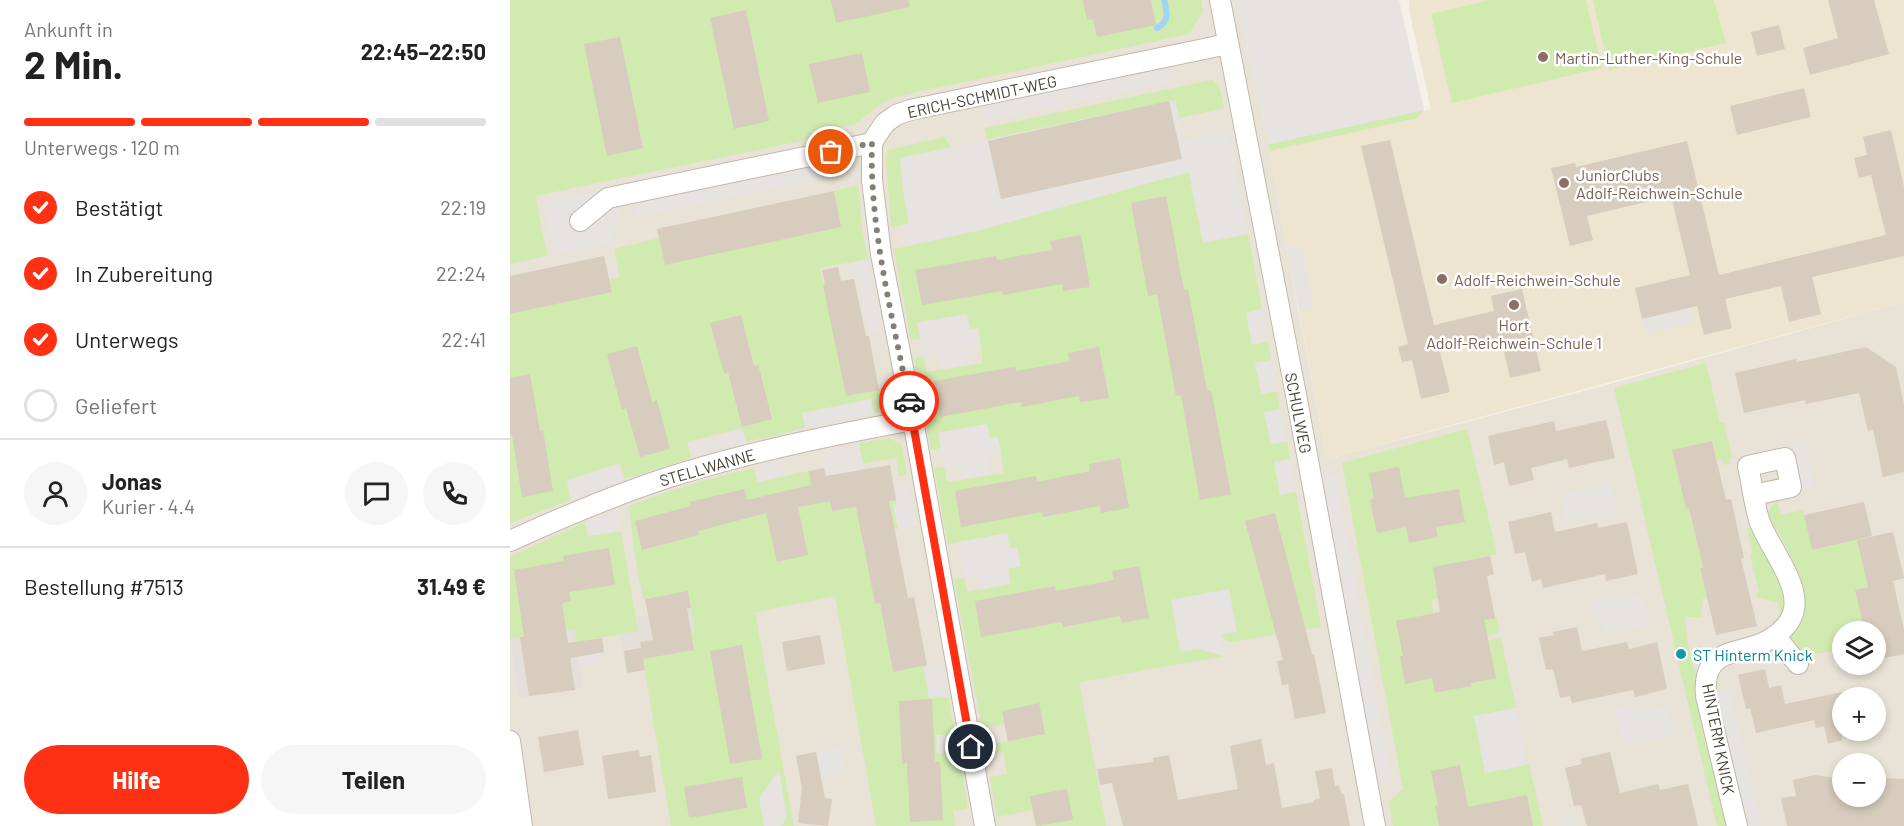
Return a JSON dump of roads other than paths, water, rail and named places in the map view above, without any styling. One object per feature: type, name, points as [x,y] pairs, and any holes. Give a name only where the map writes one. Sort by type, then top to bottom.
[{"type":"street","name":"SCHULWEG","points":[[1220,0],[1299,411],[1375,826]]},
{"type":"street","name":"ERICH-SCHMIDT-WEG","points":[[872,143],[885,123],[910,110],[1228,44]]},
{"type":"street","points":[[580,221],[608,198],[872,143],[872,180],[881,254],[985,826]]},
{"type":"street","name":"STELLWANNE","points":[[510,541],[603,500],[690,471],[790,444],[913,420]]},
{"type":"street","name":"HINTERM KNICK","points":[[1737,826],[1707,696],[1708,670],[1718,658],[1766,642],[1775,636],[1788,623],[1794,609],[1791,585],[1760,521],[1754,495]]},
{"type":"street","points":[[1775,636],[1798,664]]},
{"type":"street","points":[[510,741],[522,826]]},
{"type":"waterway","points":[[1157,28],[1166,19],[1164,0]]},
{"type":"place","name":"Martin-Luther-King-Schule","points":[[1543,57]]},
{"type":"place","name":"JuniorClubs Adolf-Reichwein-Schule","points":[[1564,183]]},
{"type":"place","name":"Adolf-Reichwein-Schule","points":[[1442,279]]},
{"type":"place","name":"Hort Adolf-Reichwein-Schule 1","points":[[1514,305]]},
{"type":"place","name":"ST Hinterm Knick","points":[[1681,654]]}]
